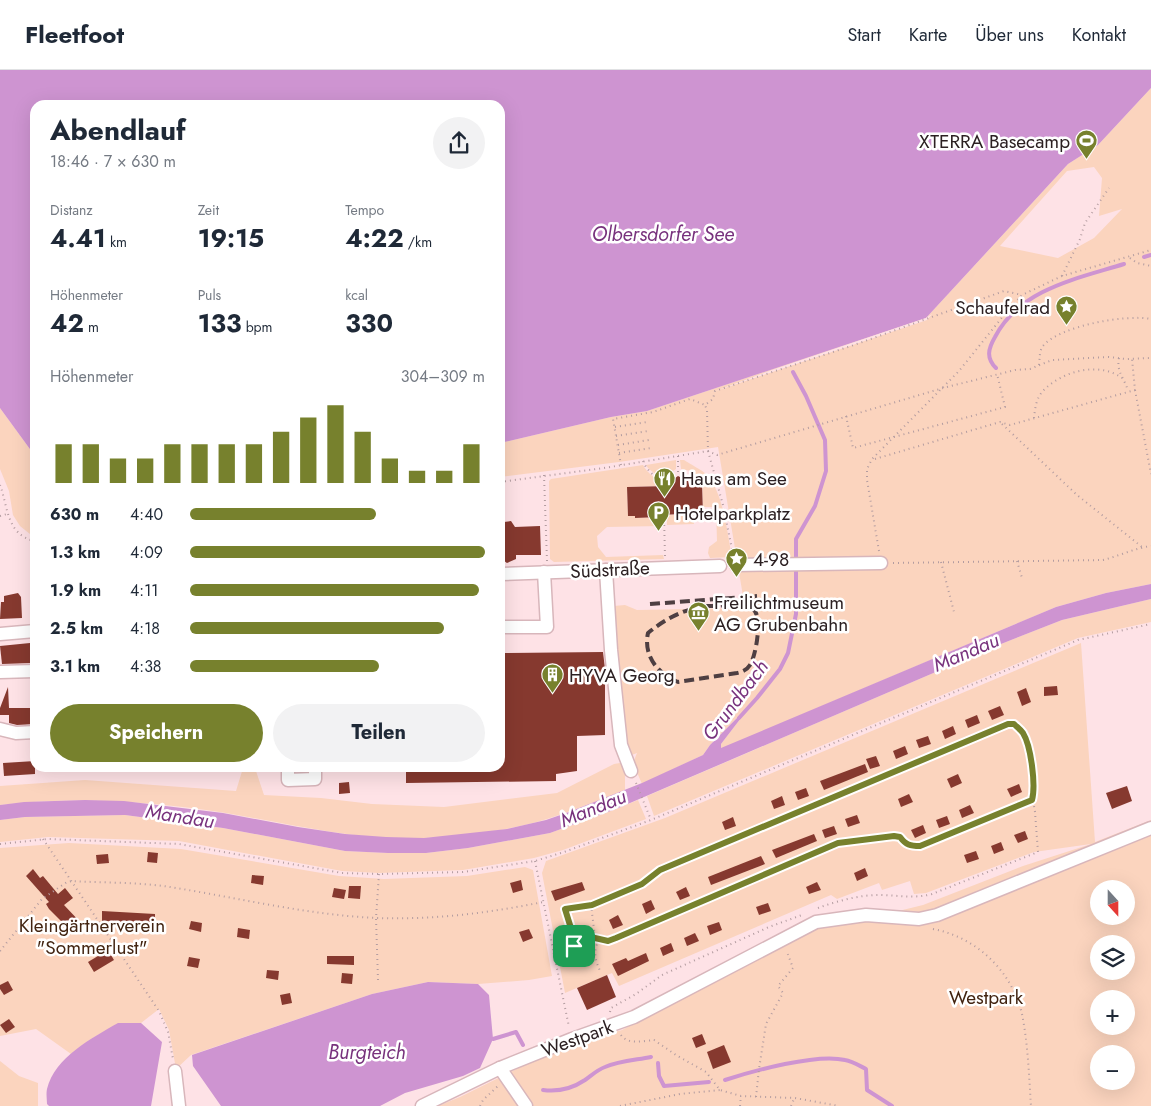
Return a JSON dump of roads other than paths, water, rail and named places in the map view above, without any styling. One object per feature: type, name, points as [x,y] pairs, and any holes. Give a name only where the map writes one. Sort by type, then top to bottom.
[{"type":"street","points":[[736,565],[881,564]]},
{"type":"street","name":"Südstraße","points":[[505,574],[720,566]]},
{"type":"street","points":[[606,570],[611,650],[621,745],[631,772]]},
{"type":"street","points":[[505,627],[546,626],[546,572]]},
{"type":"street","points":[[0,634],[30,632]]},
{"type":"street","points":[[0,672],[30,671]]},
{"type":"street","points":[[0,730],[16,733],[30,732]]},
{"type":"street","points":[[288,772],[288,780],[315,779],[315,772]]},
{"type":"street","name":"Westpark","points":[[422,1106],[500,1068],[634,1017],[816,922],[866,915],[918,920],[937,915],[1151,828]]},
{"type":"street","points":[[500,1068],[526,1106]]},
{"type":"street","points":[[175,1071],[179,1106]]},
{"type":"water","name":"Olbersdorfer See","points":[[0,70],[1151,70],[1151,88],[1098,145],[1068,164],[926,318],[647,411],[611,417],[505,442],[505,100],[30,100],[30,449],[0,408]]},
{"type":"water","name":"Mandau","points":[[1151,584],[1151,599],[1062,620],[1001,644],[616,809],[550,833],[468,848],[426,853],[388,853],[345,851],[223,828],[125,815],[25,817],[0,820],[0,805],[24,802],[85,800],[124,801],[223,813],[345,834],[386,837],[424,838],[507,829],[546,820],[569,812],[642,783],[703,755],[710,745],[741,715],[741,718],[721,744],[721,748],[1056,607],[1106,593]]},
{"type":"water","name":"Burgteich","points":[[428,982],[478,984],[489,995],[493,1039],[480,1068],[463,1076],[405,1093],[380,1106],[221,1106],[193,1066],[192,1055],[372,994]]},
{"type":"water","points":[[118,1023],[141,1023],[162,1042],[151,1106],[49,1106],[47,1104],[47,1089],[58,1067],[86,1042]]},
{"type":"waterway","points":[[1144,257],[1151,255]]},
{"type":"waterway","points":[[996,368],[989,357],[991,346],[1006,321],[1019,307],[1051,288],[1124,264]]},
{"type":"waterway","name":"Grundbach","points":[[739,718],[780,669],[788,653],[796,614],[796,539],[815,506],[826,471],[825,440],[806,396],[793,372]]},
{"type":"waterway","points":[[493,1039],[516,1032],[523,1045]]},
{"type":"waterway","points":[[543,1090],[560,1090],[570,1087],[610,1065],[651,1057]]},
{"type":"waterway","points":[[725,1080],[802,1061],[833,1058],[853,1062],[866,1069],[867,1090],[892,1106]]},
{"type":"waterway","points":[[658,1063],[659,1076],[664,1086],[709,1082]]},
{"type":"railway","points":[[650,604],[757,596]]},
{"type":"railway","points":[[737,605],[753,609],[758,619],[758,627],[752,660],[750,665],[739,673],[678,682],[658,669],[650,657],[647,641],[648,633],[675,615],[706,606],[737,605]]},
{"type":"place","name":"XTERRA Basecamp","points":[[1086,160]]},
{"type":"place","name":"Schaufelrad","points":[[1066,326]]},
{"type":"place","name":"Haus am See","points":[[665,497]]},
{"type":"place","name":"Hotelparkplatz","points":[[659,532]]},
{"type":"place","name":"4-98","points":[[737,578]]},
{"type":"place","name":"Freilichtmuseum AG Grubenbahn","points":[[698,632]]},
{"type":"place","name":"HYVA Georg","points":[[553,694]]},
{"type":"park label","name":"Kleingärtnerverein \"Sommerlust\"","points":[[92,936]]}]
